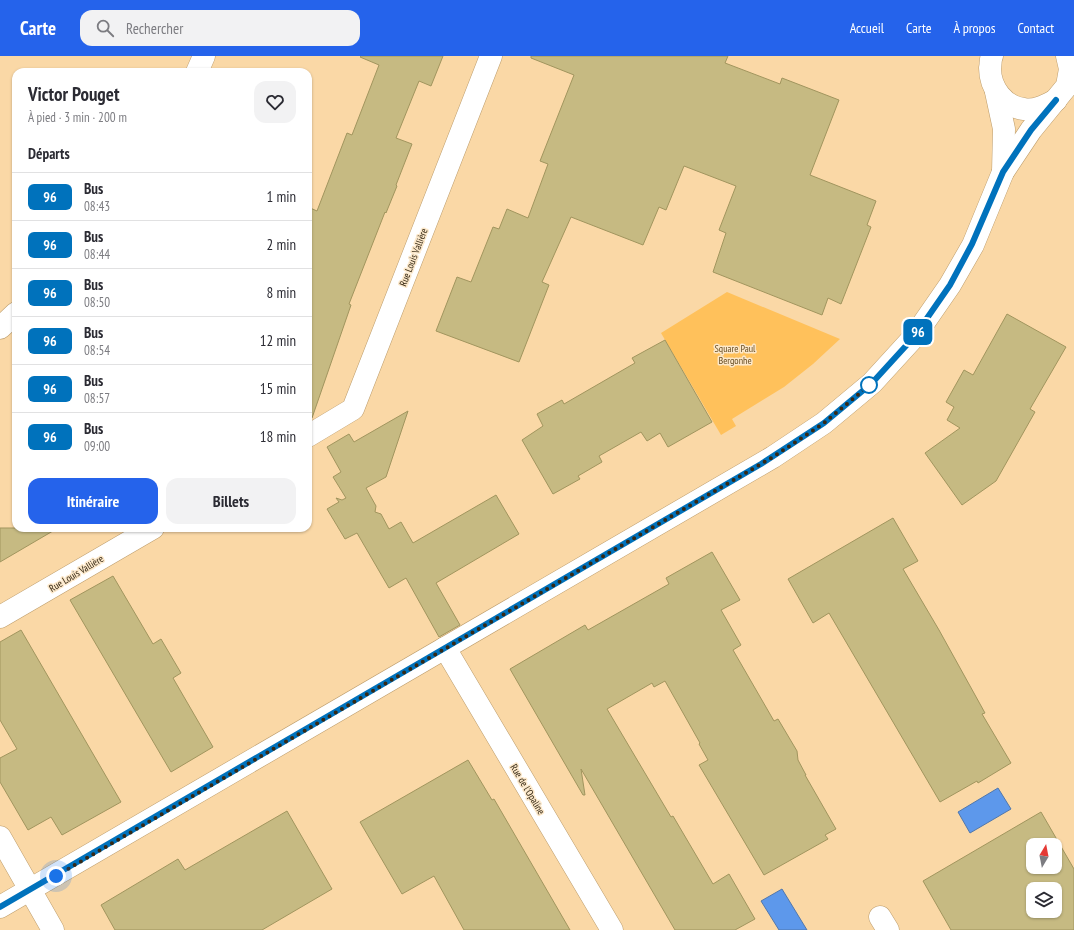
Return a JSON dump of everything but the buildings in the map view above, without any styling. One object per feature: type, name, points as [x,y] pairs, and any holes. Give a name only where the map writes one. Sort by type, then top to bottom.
[{"type":"street","points":[[199,68],[204,56]]},
{"type":"street","name":"Rue Louis Vallière","points":[[312,434],[353,409],[491,56]]},
{"type":"street","points":[[0,907],[773,457],[824,423],[872,383],[914,337],[950,285],[972,244],[1003,172],[1031,130],[1066,89],[1070,69],[1067,56]]},
{"type":"street","points":[[991,57],[990,76],[996,92],[1004,129],[1003,172]]},
{"type":"street","points":[[996,92],[1009,104],[1024,109],[1041,108],[1066,89]]},
{"type":"street","points":[[0,328],[12,317]]},
{"type":"street","name":"Rue Louis Vallière","points":[[0,618],[146,532]]},
{"type":"street","name":"Rue de l'Opaline","points":[[445,648],[612,930]]},
{"type":"street","points":[[0,838],[54,930]]},
{"type":"green space","name":"Square Paul Bergonhe","points":[[727,292],[840,339],[813,364],[784,387],[732,419],[736,426],[721,435],[661,333]]},
{"type":"water","points":[[998,788],[1011,809],[970,833],[958,812]]},
{"type":"water","points":[[782,889],[807,930],[779,930],[761,901]]},
{"type":"bus line","name":"96","points":[[0,907],[48,879],[56,876],[166,810],[773,457],[824,423],[872,383],[914,337],[950,285],[972,244],[1003,172],[1031,130],[1056,100]]},
{"type":"route","points":[[56,876],[166,810],[773,457],[824,423],[872,383],[869,385]]}]
